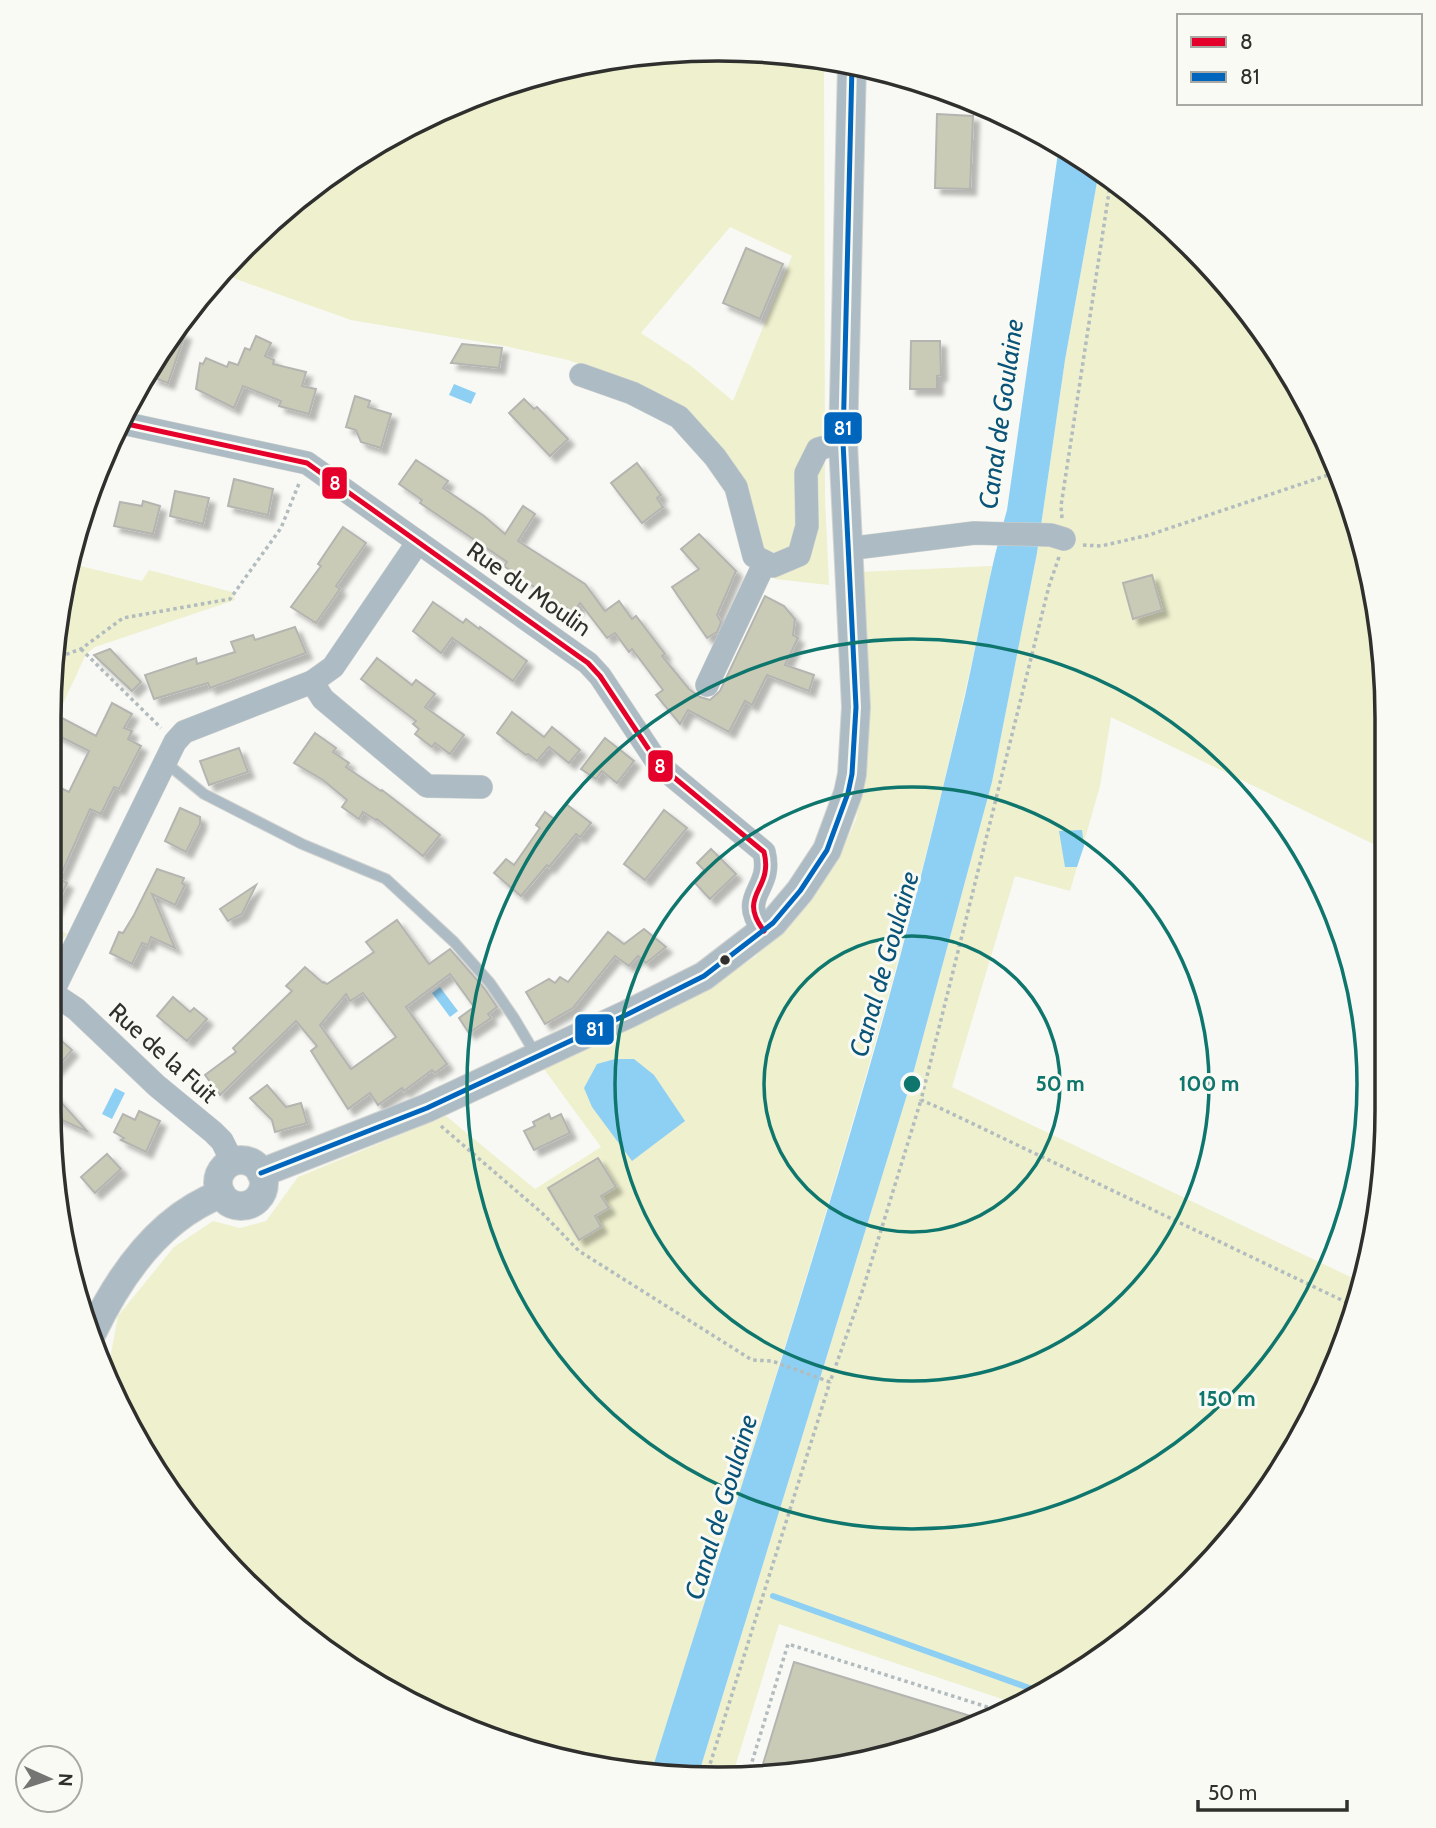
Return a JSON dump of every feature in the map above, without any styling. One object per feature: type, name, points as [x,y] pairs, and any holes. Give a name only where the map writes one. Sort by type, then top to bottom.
[{"type":"street","points":[[261,1173],[428,1108],[537,1058],[704,975],[764,931],[815,871],[838,822],[852,774],[856,707],[843,442],[852,75]]},
{"type":"street","points":[[581,375],[632,393],[679,417],[715,457],[737,487],[754,556],[773,566],[799,555],[807,526],[806,473],[818,449],[843,442]]},
{"type":"street","name":"Rue du Moulin","points":[[131,425],[307,463],[588,663],[600,676],[659,765],[764,852],[767,864],[762,884],[753,901],[752,913],[764,931]]},
{"type":"street","points":[[847,549],[974,533],[1058,537]]},
{"type":"street","points":[[61,972],[170,752],[184,732],[312,682],[333,667],[418,542]]},
{"type":"street","points":[[707,685],[765,562]]},
{"type":"street","points":[[312,682],[323,699],[426,786],[481,787]]},
{"type":"street","name":"Rue de la Fuit","points":[[61,999],[76,1009],[158,1086],[213,1132],[222,1141],[232,1161]]},
{"type":"street","points":[[232,1161],[249,1162],[261,1173],[261,1192],[258,1198],[249,1204],[234,1205],[220,1194],[220,1174],[232,1161]]},
{"type":"street","points":[[97,1323],[105,1305],[145,1250],[184,1212],[201,1201],[220,1194]]},
{"type":"lane","points":[[170,752],[204,794],[302,844],[386,879],[454,942],[489,983],[514,1018],[537,1058]]},
{"type":"path","points":[[709,1767],[921,1100],[1049,586],[1109,191]]},
{"type":"path","points":[[65,655],[81,649],[123,618],[230,599],[281,528],[307,463]]},
{"type":"path","points":[[1058,537],[1083,545],[1101,546],[1149,535],[1328,475]]},
{"type":"path","points":[[81,649],[170,752]]},
{"type":"path","points":[[921,1100],[1346,1302]]},
{"type":"path","points":[[428,1108],[435,1121],[542,1213],[579,1251],[654,1296],[751,1360],[779,1363],[830,1382]]},
{"type":"path","points":[[751,1765],[788,1644],[989,1708]]},
{"type":"green space","points":[[675,63],[761,63],[824,70],[825,499],[829,585],[775,579],[761,543],[744,484],[626,381],[568,360],[505,346],[351,320],[232,277],[285,224],[353,172],[428,129],[507,96],[590,74]],"holes":[[[730,227],[792,256],[733,401],[691,366],[641,333]]]},
{"type":"green space","points":[[1097,182],[1151,224],[1212,285],[1239,318],[1287,390],[1325,467],[1352,548],[1369,632],[1375,718],[1375,845],[1111,717],[1100,786],[1070,891],[1015,876],[952,1087],[1352,1280],[1325,1361],[1287,1438],[1264,1475],[1212,1543],[1151,1604],[1118,1631],[1046,1679],[1006,1700],[779,1624],[735,1766],[701,1766],[910,1085],[992,782],[1037,553],[1065,360]]},
{"type":"green space","points":[[80,566],[142,581],[149,570],[232,592],[235,600],[95,647],[86,654],[62,707],[67,632]]},
{"type":"green space","points":[[992,566],[922,871],[838,1172],[654,1763],[590,1754],[548,1744],[467,1717],[390,1679],[318,1631],[254,1574],[197,1510],[149,1438],[110,1359],[118,1316],[174,1247],[213,1221],[240,1228],[266,1221],[298,1177],[446,1116],[535,1189],[601,1147],[544,1069],[665,1004],[686,1001],[755,957],[803,905],[838,860],[856,819],[868,760],[869,685],[859,605],[859,572]]},
{"type":"green space","points":[[61,931],[67,934],[61,942]]},
{"type":"water","points":[[1058,156],[1097,182],[1065,360],[1037,553],[992,782],[910,1085],[701,1766],[654,1763],[789,1335],[894,979],[931,838],[1007,510]]},
{"type":"water","points":[[454,384],[476,393],[471,404],[449,395]]},
{"type":"water","points":[[1082,830],[1084,846],[1077,867],[1065,867],[1059,831]]},
{"type":"water","points":[[440,987],[458,1011],[450,1017],[432,993]]},
{"type":"water","points":[[615,1059],[634,1059],[654,1075],[685,1121],[632,1161],[592,1107],[584,1088],[597,1064]]},
{"type":"water","points":[[115,1088],[125,1093],[112,1119],[102,1114]]},
{"type":"building","points":[[937,114],[973,116],[970,189],[935,188]]},
{"type":"building","points":[[746,248],[783,264],[760,319],[723,303]]},
{"type":"building","points":[[184,336],[168,383],[156,379]]},
{"type":"building","points":[[256,336],[271,343],[265,356],[274,360],[273,364],[306,372],[302,386],[316,389],[309,414],[279,406],[281,401],[243,386],[234,408],[196,389],[200,363],[203,364],[206,358],[227,367],[229,362],[238,365],[245,348],[250,350]]},
{"type":"building","points":[[911,341],[940,341],[941,375],[937,376],[937,389],[910,389]]},
{"type":"building","points":[[462,344],[502,348],[499,368],[451,363]]},
{"type":"building","points":[[355,396],[370,401],[368,407],[391,414],[381,448],[361,442],[356,430],[346,427]]},
{"type":"building","points":[[524,399],[534,409],[537,407],[568,439],[550,456],[509,413]]},
{"type":"building","points":[[416,460],[448,481],[443,488],[505,534],[523,506],[535,514],[518,541],[585,584],[605,611],[619,601],[632,619],[636,616],[665,654],[662,656],[689,689],[700,697],[710,700],[720,691],[765,596],[784,606],[795,619],[793,635],[798,638],[785,665],[814,675],[809,691],[767,675],[752,705],[745,701],[729,732],[688,710],[680,724],[656,695],[663,690],[632,649],[629,652],[615,633],[607,638],[580,603],[574,612],[556,602],[504,566],[507,562],[420,503],[422,500],[399,484]]},
{"type":"building","points":[[637,463],[661,495],[657,498],[663,507],[642,523],[611,483]]},
{"type":"building","points":[[234,479],[273,489],[268,515],[228,506]]},
{"type":"building","points":[[175,491],[209,498],[203,524],[170,516]]},
{"type":"building","points":[[143,501],[160,506],[153,534],[114,526],[120,502],[142,506]]},
{"type":"building","points":[[343,527],[366,543],[336,586],[340,589],[316,623],[291,607],[321,566],[318,564]]},
{"type":"building","points":[[699,534],[736,571],[717,615],[721,622],[717,632],[707,638],[672,587],[699,569],[681,549]]},
{"type":"building","points":[[1152,575],[1162,610],[1133,619],[1123,583]]},
{"type":"building","points":[[433,602],[463,623],[466,619],[479,629],[480,627],[527,661],[513,681],[452,638],[441,653],[413,631]]},
{"type":"building","points":[[295,627],[306,653],[210,688],[208,683],[154,699],[145,675],[196,658],[197,664],[235,652],[231,642],[253,635],[255,640]]},
{"type":"building","points":[[110,649],[141,682],[132,691],[94,655]]},
{"type":"building","points":[[377,658],[412,685],[416,680],[435,694],[425,707],[464,735],[450,754],[435,743],[432,747],[415,734],[419,729],[413,724],[416,721],[361,679]]},
{"type":"building","points":[[112,703],[132,714],[124,728],[132,731],[128,739],[141,746],[119,789],[114,787],[101,814],[90,809],[61,874],[61,788],[69,792],[89,751],[61,737],[61,718],[96,736]]},
{"type":"building","points":[[512,712],[544,737],[552,727],[580,750],[569,763],[549,747],[537,761],[526,755],[497,733]]},
{"type":"building","points":[[315,733],[336,748],[333,752],[349,763],[346,767],[382,790],[440,835],[423,856],[377,819],[363,812],[359,819],[342,807],[347,800],[323,780],[294,763]]},
{"type":"building","points":[[605,738],[634,761],[617,783],[602,771],[596,779],[581,769]]},
{"type":"building","points":[[239,748],[248,772],[209,785],[200,761]]},
{"type":"building","points":[[566,804],[591,823],[580,837],[576,834],[521,896],[494,873],[506,859],[514,865],[540,828],[536,825],[545,812],[554,819]]},
{"type":"building","points":[[180,808],[200,817],[200,824],[186,852],[165,841]]},
{"type":"building","points":[[664,810],[687,828],[645,880],[624,864]]},
{"type":"building","points":[[711,849],[736,874],[710,899],[695,883],[706,872],[697,863]]},
{"type":"building","points":[[157,869],[184,878],[182,883],[185,885],[175,905],[152,894],[175,948],[151,937],[148,945],[142,943],[132,964],[110,953],[119,932],[123,933],[134,915]]},
{"type":"building","points":[[61,880],[67,883],[61,896]]},
{"type":"building","points":[[256,885],[242,914],[228,921],[220,909]]},
{"type":"building","points":[[397,920],[429,964],[450,949],[497,1007],[488,1014],[491,1018],[469,1033],[459,1018],[474,1007],[450,974],[406,1007],[447,1064],[435,1073],[432,1070],[404,1091],[402,1088],[378,1105],[370,1093],[348,1109],[311,1051],[317,1046],[296,1021],[220,1095],[205,1075],[236,1052],[233,1048],[292,991],[286,986],[305,967],[327,984],[374,952],[366,942]],"holes":[[[363,993],[396,1037],[351,1069],[320,1025],[346,994],[350,1001]]]},
{"type":"building","points":[[644,929],[666,947],[646,963],[638,956],[629,966],[615,956],[573,1008],[545,1024],[526,992],[549,979],[555,983],[560,977],[568,982],[608,932],[624,944]]},
{"type":"building","points":[[173,997],[190,1012],[194,1008],[207,1019],[187,1041],[157,1016]]},
{"type":"building","points":[[61,1040],[72,1050],[61,1063]]},
{"type":"building","points":[[267,1085],[286,1107],[301,1103],[307,1123],[275,1132],[272,1120],[250,1098]]},
{"type":"building","points":[[61,1102],[87,1131],[61,1120]]},
{"type":"building","points":[[139,1111],[160,1121],[146,1152],[121,1140],[124,1138],[114,1132],[123,1114],[135,1120]]},
{"type":"building","points":[[549,1114],[551,1119],[561,1114],[570,1133],[534,1150],[524,1131],[535,1126],[533,1122]]},
{"type":"building","points":[[107,1154],[121,1169],[95,1193],[81,1177]]},
{"type":"building","points":[[598,1158],[616,1187],[601,1196],[609,1208],[595,1216],[601,1227],[579,1240],[548,1188]]},
{"type":"building","points":[[794,1662],[971,1716],[929,1732],[846,1754],[763,1765]]},
{"type":"waterway","points":[[773,1596],[1029,1688]]},
{"type":"transit line","name":"81","points":[[261,1173],[427,1108],[704,976],[773,923],[800,891],[827,850],[848,793],[852,774],[856,707],[843,442],[852,75]]},
{"type":"transit line","name":"8","points":[[131,425],[307,463],[588,663],[600,676],[659,765],[764,852],[764,876],[754,900],[756,919],[764,931]]},
{"type":"water label","name":"Canal de Goulaine","points":[[1001,414]]},
{"type":"water label","name":"Canal de Goulaine","points":[[884,964]]},
{"type":"water label","name":"Canal de Goulaine","points":[[721,1507]]}]
